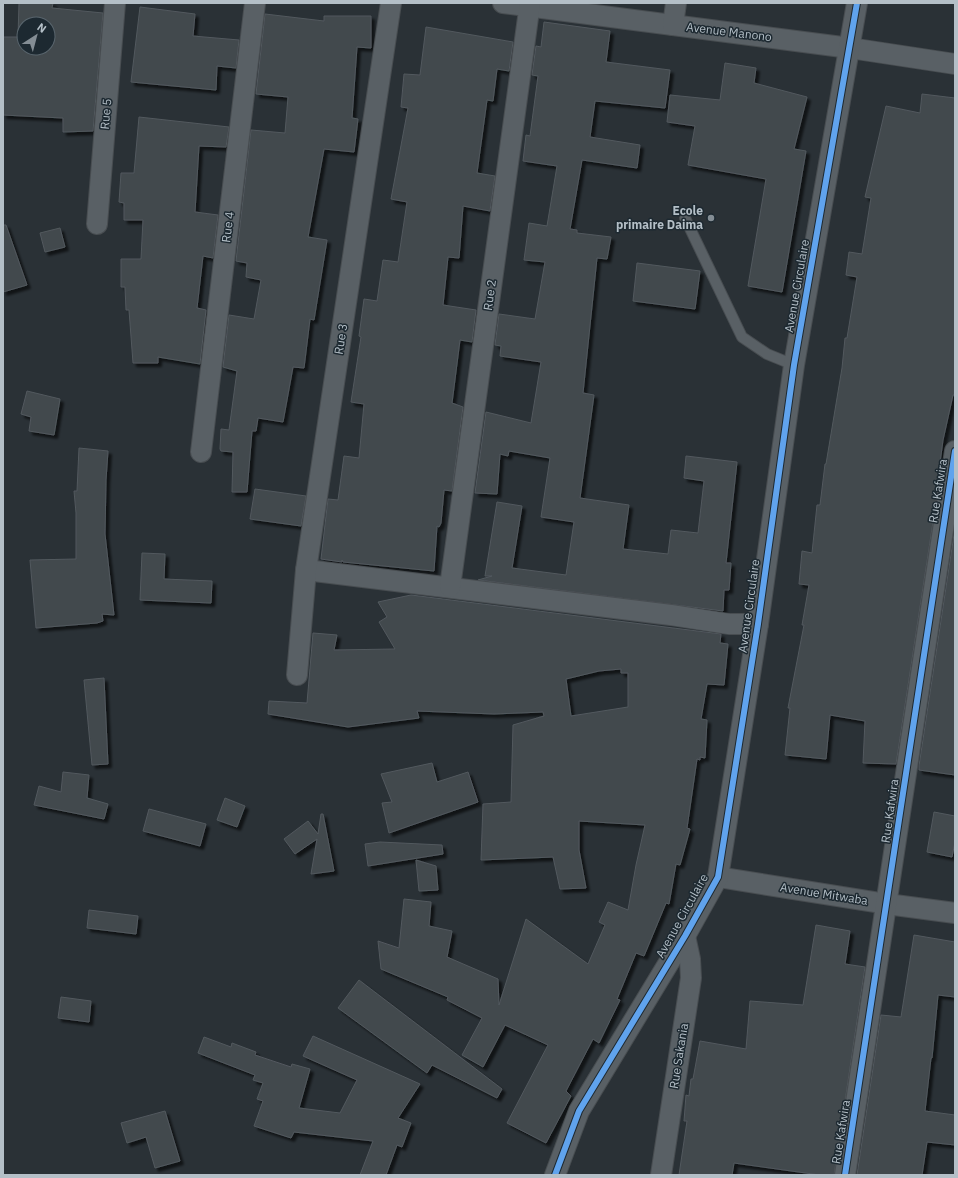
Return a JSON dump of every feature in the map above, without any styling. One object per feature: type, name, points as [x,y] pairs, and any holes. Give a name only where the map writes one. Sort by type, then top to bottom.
[{"type":"street","name":"Rue 5","points":[[97,224],[115,3]]},
{"type":"street","name":"Rue 4","points":[[201,452],[255,3]]},
{"type":"street","name":"Rue 3","points":[[296,675],[306,570],[391,3]]},
{"type":"street","name":"Avenue Manono","points":[[502,3],[530,5],[850,48],[955,64]]},
{"type":"street","points":[[673,25],[676,3]]},
{"type":"street","name":"Avenue Circulaire","points":[[555,1175],[579,1112],[685,936],[718,876],[758,624],[794,366],[857,3]]},
{"type":"street","name":"Rue 2","points":[[450,588],[530,5]]},
{"type":"street","name":"Rue Kafwira","points":[[845,1175],[955,451]]},
{"type":"street","points":[[306,570],[671,615],[728,624],[758,624]]},
{"type":"street","name":"Avenue Mitwaba","points":[[718,876],[887,904],[955,913]]},
{"type":"street","name":"Rue Sakania","points":[[661,1175],[691,978],[690,959],[685,936]]},
{"type":"lane","points":[[685,218],[742,337],[767,354],[794,366]]},
{"type":"building","points":[[19,3],[53,3],[52,8],[103,13],[93,131],[63,132],[63,118],[3,115],[3,37],[16,37],[16,56],[56,56],[56,16],[19,16]]},
{"type":"building","points":[[140,7],[195,14],[193,36],[239,40],[236,68],[217,66],[216,90],[131,82]]},
{"type":"building","points":[[265,14],[324,21],[324,16],[371,16],[371,48],[357,47],[352,118],[358,119],[354,152],[324,149],[308,237],[327,240],[314,320],[310,319],[304,368],[293,367],[283,422],[258,418],[256,431],[252,431],[247,492],[232,492],[233,452],[221,451],[220,449],[221,429],[229,430],[237,371],[223,367],[229,315],[254,319],[261,280],[246,277],[247,263],[236,261],[251,130],[285,133],[288,97],[256,94]]},
{"type":"building","points":[[544,22],[610,31],[606,62],[670,70],[665,108],[595,101],[590,137],[640,145],[637,168],[582,160],[570,229],[577,230],[577,233],[611,237],[607,259],[597,258],[583,393],[594,395],[580,498],[629,505],[623,549],[668,554],[671,530],[698,533],[704,481],[684,478],[686,456],[737,462],[726,563],[731,563],[729,590],[724,590],[723,611],[478,580],[492,576],[485,576],[497,502],[522,506],[512,568],[566,575],[574,522],[541,517],[550,458],[509,451],[508,456],[500,454],[497,494],[475,493],[486,412],[531,423],[541,362],[500,356],[501,346],[495,345],[499,314],[535,319],[545,262],[524,260],[529,223],[547,226],[557,166],[523,161],[526,135],[530,136],[538,76],[532,75],[536,46],[541,47]]},
{"type":"building","points":[[426,27],[513,42],[509,71],[497,69],[493,101],[487,100],[477,173],[495,176],[490,211],[463,206],[459,258],[448,257],[443,305],[476,310],[472,342],[460,340],[452,403],[463,407],[452,491],[444,490],[441,523],[439,527],[437,526],[434,571],[343,562],[342,560],[342,562],[321,559],[328,499],[338,500],[344,456],[359,458],[364,404],[351,402],[361,337],[359,336],[364,299],[377,301],[383,260],[398,262],[407,202],[391,199],[408,108],[401,107],[404,74],[420,75]]},
{"type":"building","points":[[725,63],[756,68],[754,83],[807,97],[794,149],[806,151],[782,292],[748,286],[766,179],[688,165],[695,126],[667,122],[670,95],[720,100]]},
{"type":"building","points":[[922,94],[955,98],[955,395],[953,395],[943,440],[940,463],[942,463],[896,764],[863,763],[865,721],[830,715],[826,759],[785,755],[790,708],[788,708],[804,625],[802,625],[809,585],[799,584],[802,551],[812,553],[817,505],[820,505],[825,464],[842,368],[845,338],[847,338],[857,277],[846,275],[849,252],[862,254],[871,198],[865,197],[886,106],[920,113]]},
{"type":"building","points":[[139,117],[229,127],[226,147],[199,146],[195,212],[218,215],[213,258],[203,256],[197,308],[206,310],[200,364],[158,357],[158,363],[133,363],[129,310],[126,310],[125,287],[121,287],[121,259],[141,259],[143,220],[124,220],[124,203],[119,202],[121,173],[134,173]]},
{"type":"building","points":[[3,225],[6,225],[27,285],[3,292]]},
{"type":"building","points":[[60,228],[65,247],[45,252],[40,233]]},
{"type":"building","points":[[637,263],[700,271],[695,309],[633,301]]},
{"type":"building","points":[[27,391],[60,399],[54,435],[29,431],[31,417],[21,414]]},
{"type":"building","points":[[79,448],[108,451],[105,534],[114,615],[102,614],[103,621],[97,623],[36,628],[30,560],[76,559],[76,513],[74,491],[77,491]]},
{"type":"building","points":[[255,489],[306,496],[301,526],[250,519]]},
{"type":"building","points":[[955,528],[955,775],[919,770],[919,766]]},
{"type":"building","points":[[142,553],[165,554],[164,579],[212,581],[211,603],[140,600]]},
{"type":"building","points":[[411,595],[721,634],[720,643],[728,644],[724,685],[707,684],[701,719],[707,720],[705,758],[700,757],[700,760],[697,759],[687,828],[690,829],[680,865],[676,864],[669,904],[666,903],[644,956],[636,953],[617,999],[620,1000],[599,1043],[593,1039],[566,1091],[571,1096],[546,1143],[507,1123],[548,1045],[505,1025],[483,1067],[462,1055],[482,1018],[447,1000],[448,997],[381,969],[378,941],[399,948],[404,899],[431,902],[429,926],[452,931],[447,957],[498,979],[499,1005],[526,919],[588,964],[605,925],[599,922],[608,902],[628,910],[645,825],[579,821],[579,850],[586,888],[560,889],[553,857],[481,860],[483,804],[511,802],[513,725],[544,716],[543,712],[494,714],[417,711],[419,718],[348,727],[268,714],[269,701],[307,703],[313,633],[337,635],[334,650],[395,649],[379,622],[387,617],[378,602]],"holes":[[[621,669],[621,673],[628,673],[628,707],[571,716],[566,679],[599,671]]]},
{"type":"building","points":[[104,678],[108,764],[92,765],[84,680]]},
{"type":"building","points":[[432,763],[437,782],[468,772],[478,802],[389,833],[382,803],[392,802],[381,774]]},
{"type":"building","points":[[63,772],[89,775],[87,798],[108,804],[104,819],[34,805],[39,786],[61,792]]},
{"type":"building","points":[[225,798],[245,806],[237,827],[217,820]]},
{"type":"building","points":[[149,809],[206,824],[200,846],[143,831]]},
{"type":"building","points":[[934,812],[955,816],[955,842],[952,857],[927,852]]},
{"type":"building","points":[[321,814],[323,814],[334,871],[311,874],[317,839],[295,854],[284,839],[308,821],[318,834]]},
{"type":"building","points":[[380,842],[442,845],[443,854],[368,866],[365,844]]},
{"type":"building","points":[[416,860],[436,866],[438,890],[419,891]]},
{"type":"building","points":[[89,910],[138,916],[136,934],[87,928]]},
{"type":"building","points":[[816,925],[850,931],[845,964],[865,967],[834,1175],[820,1175],[734,1163],[732,1175],[679,1175],[687,1121],[684,1121],[686,1095],[689,1096],[691,1079],[693,1079],[700,1041],[746,1049],[750,1001],[803,1005]]},
{"type":"building","points":[[914,935],[955,942],[955,997],[938,995],[925,1111],[955,1115],[955,1145],[927,1142],[922,1175],[857,1175],[881,1015],[901,1017]]},
{"type":"building","points":[[359,980],[502,1089],[497,1098],[432,1065],[427,1073],[338,1008]]},
{"type":"building","points":[[61,997],[91,1001],[89,1022],[58,1018]]},
{"type":"building","points":[[313,1036],[420,1084],[398,1118],[411,1123],[402,1147],[397,1145],[386,1175],[360,1175],[373,1141],[294,1132],[291,1138],[254,1126],[263,1101],[257,1099],[263,1083],[253,1080],[255,1075],[198,1053],[204,1037],[231,1047],[232,1043],[256,1052],[255,1055],[291,1067],[292,1064],[310,1069],[299,1108],[340,1113],[357,1080],[303,1056]]},
{"type":"building","points":[[165,1111],[180,1161],[155,1168],[146,1137],[127,1143],[121,1123]]},
{"type":"cycle path","points":[[555,1175],[579,1111],[685,936],[718,877],[758,624],[794,365],[857,3]]},
{"type":"cycle path","points":[[845,1175],[955,451]]},
{"type":"place","name":"Ecole primaire Daima","points":[[711,218]]}]
